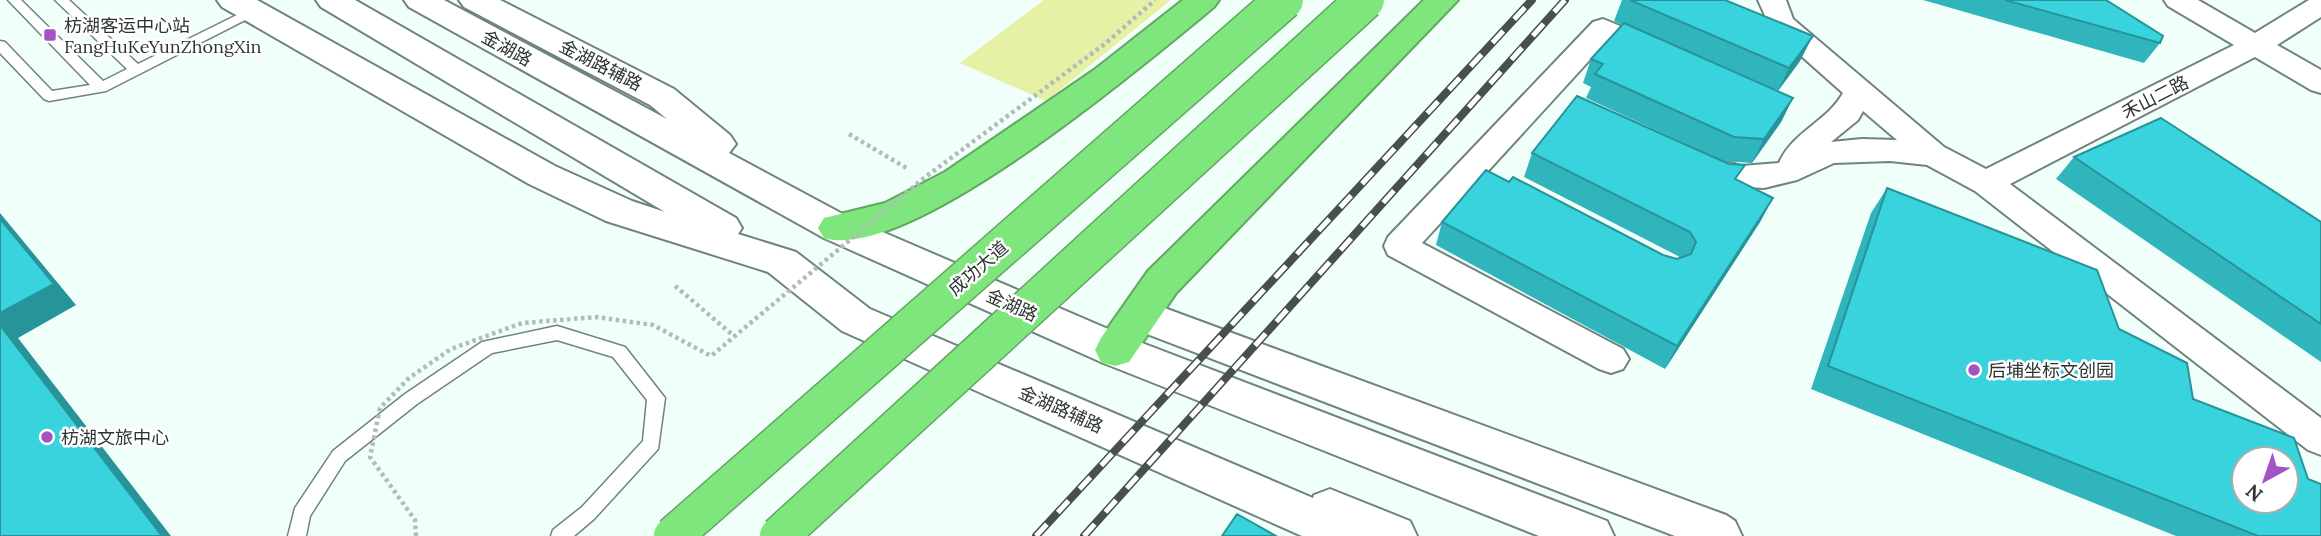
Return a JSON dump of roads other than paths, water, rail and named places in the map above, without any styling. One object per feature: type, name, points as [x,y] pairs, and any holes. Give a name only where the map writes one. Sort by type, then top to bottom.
[{"type":"highway","points":[[837,229],[895,214],[958,181],[1106,78],[1203,0]]},
{"type":"highway","name":"成功大道","points":[[673,536],[1284,0]]},
{"type":"highway","points":[[779,536],[1365,0]]},
{"type":"highway","points":[[1115,351],[1162,282],[1442,0]]},
{"type":"main road","points":[[332,0],[782,262],[873,308],[1125,422],[1394,536]]},
{"type":"main road","name":"金湖路","points":[[421,0],[837,229],[1115,351],[1591,536]]},
{"type":"main road","name":"金湖路辅路","points":[[475,0],[662,97],[781,198]]},
{"type":"main road","points":[[255,4],[542,175],[619,211],[782,262]]},
{"type":"main road","name":"金湖路辅路","points":[[782,262],[856,320],[1351,536]]},
{"type":"main road","points":[[1140,315],[1643,503],[1710,529],[1719,536]]},
{"type":"street","points":[[1772,0],[1781,23],[1933,155],[1986,183],[2321,439]]},
{"type":"street","points":[[2178,0],[2321,83]]},
{"type":"street","name":"禾山二路","points":[[1986,183],[2256,45],[2321,5]]},
{"type":"street","points":[[1611,359],[1400,246],[1485,174],[1556,100],[1603,28],[1675,61]]},
{"type":"street","points":[[1786,172],[1807,145],[1847,113],[1858,92]]},
{"type":"street","points":[[1669,152],[1718,175],[1749,177],[1786,172],[1819,155],[1855,150],[1933,155]]},
{"type":"lane","points":[[14,0],[101,88]]},
{"type":"lane","points":[[61,0],[136,70]]},
{"type":"lane","points":[[0,45],[49,96],[101,88],[255,4]]},
{"type":"lane","points":[[297,536],[301,514],[339,456],[411,399],[488,347],[557,333],[619,352],[656,398],[652,444],[588,513],[560,536]]},
{"type":"railway","points":[[1036,536],[1532,0]]},
{"type":"railway","points":[[1084,536],[1565,0]]},
{"type":"place","name":"枋湖客运中心站 FangHuKeYunZhongXin","points":[[50,35]]},
{"type":"place","name":"后埔坐标文创园","points":[[1974,370]]},
{"type":"place","name":"枋湖文旅中心","points":[[47,437]]}]
